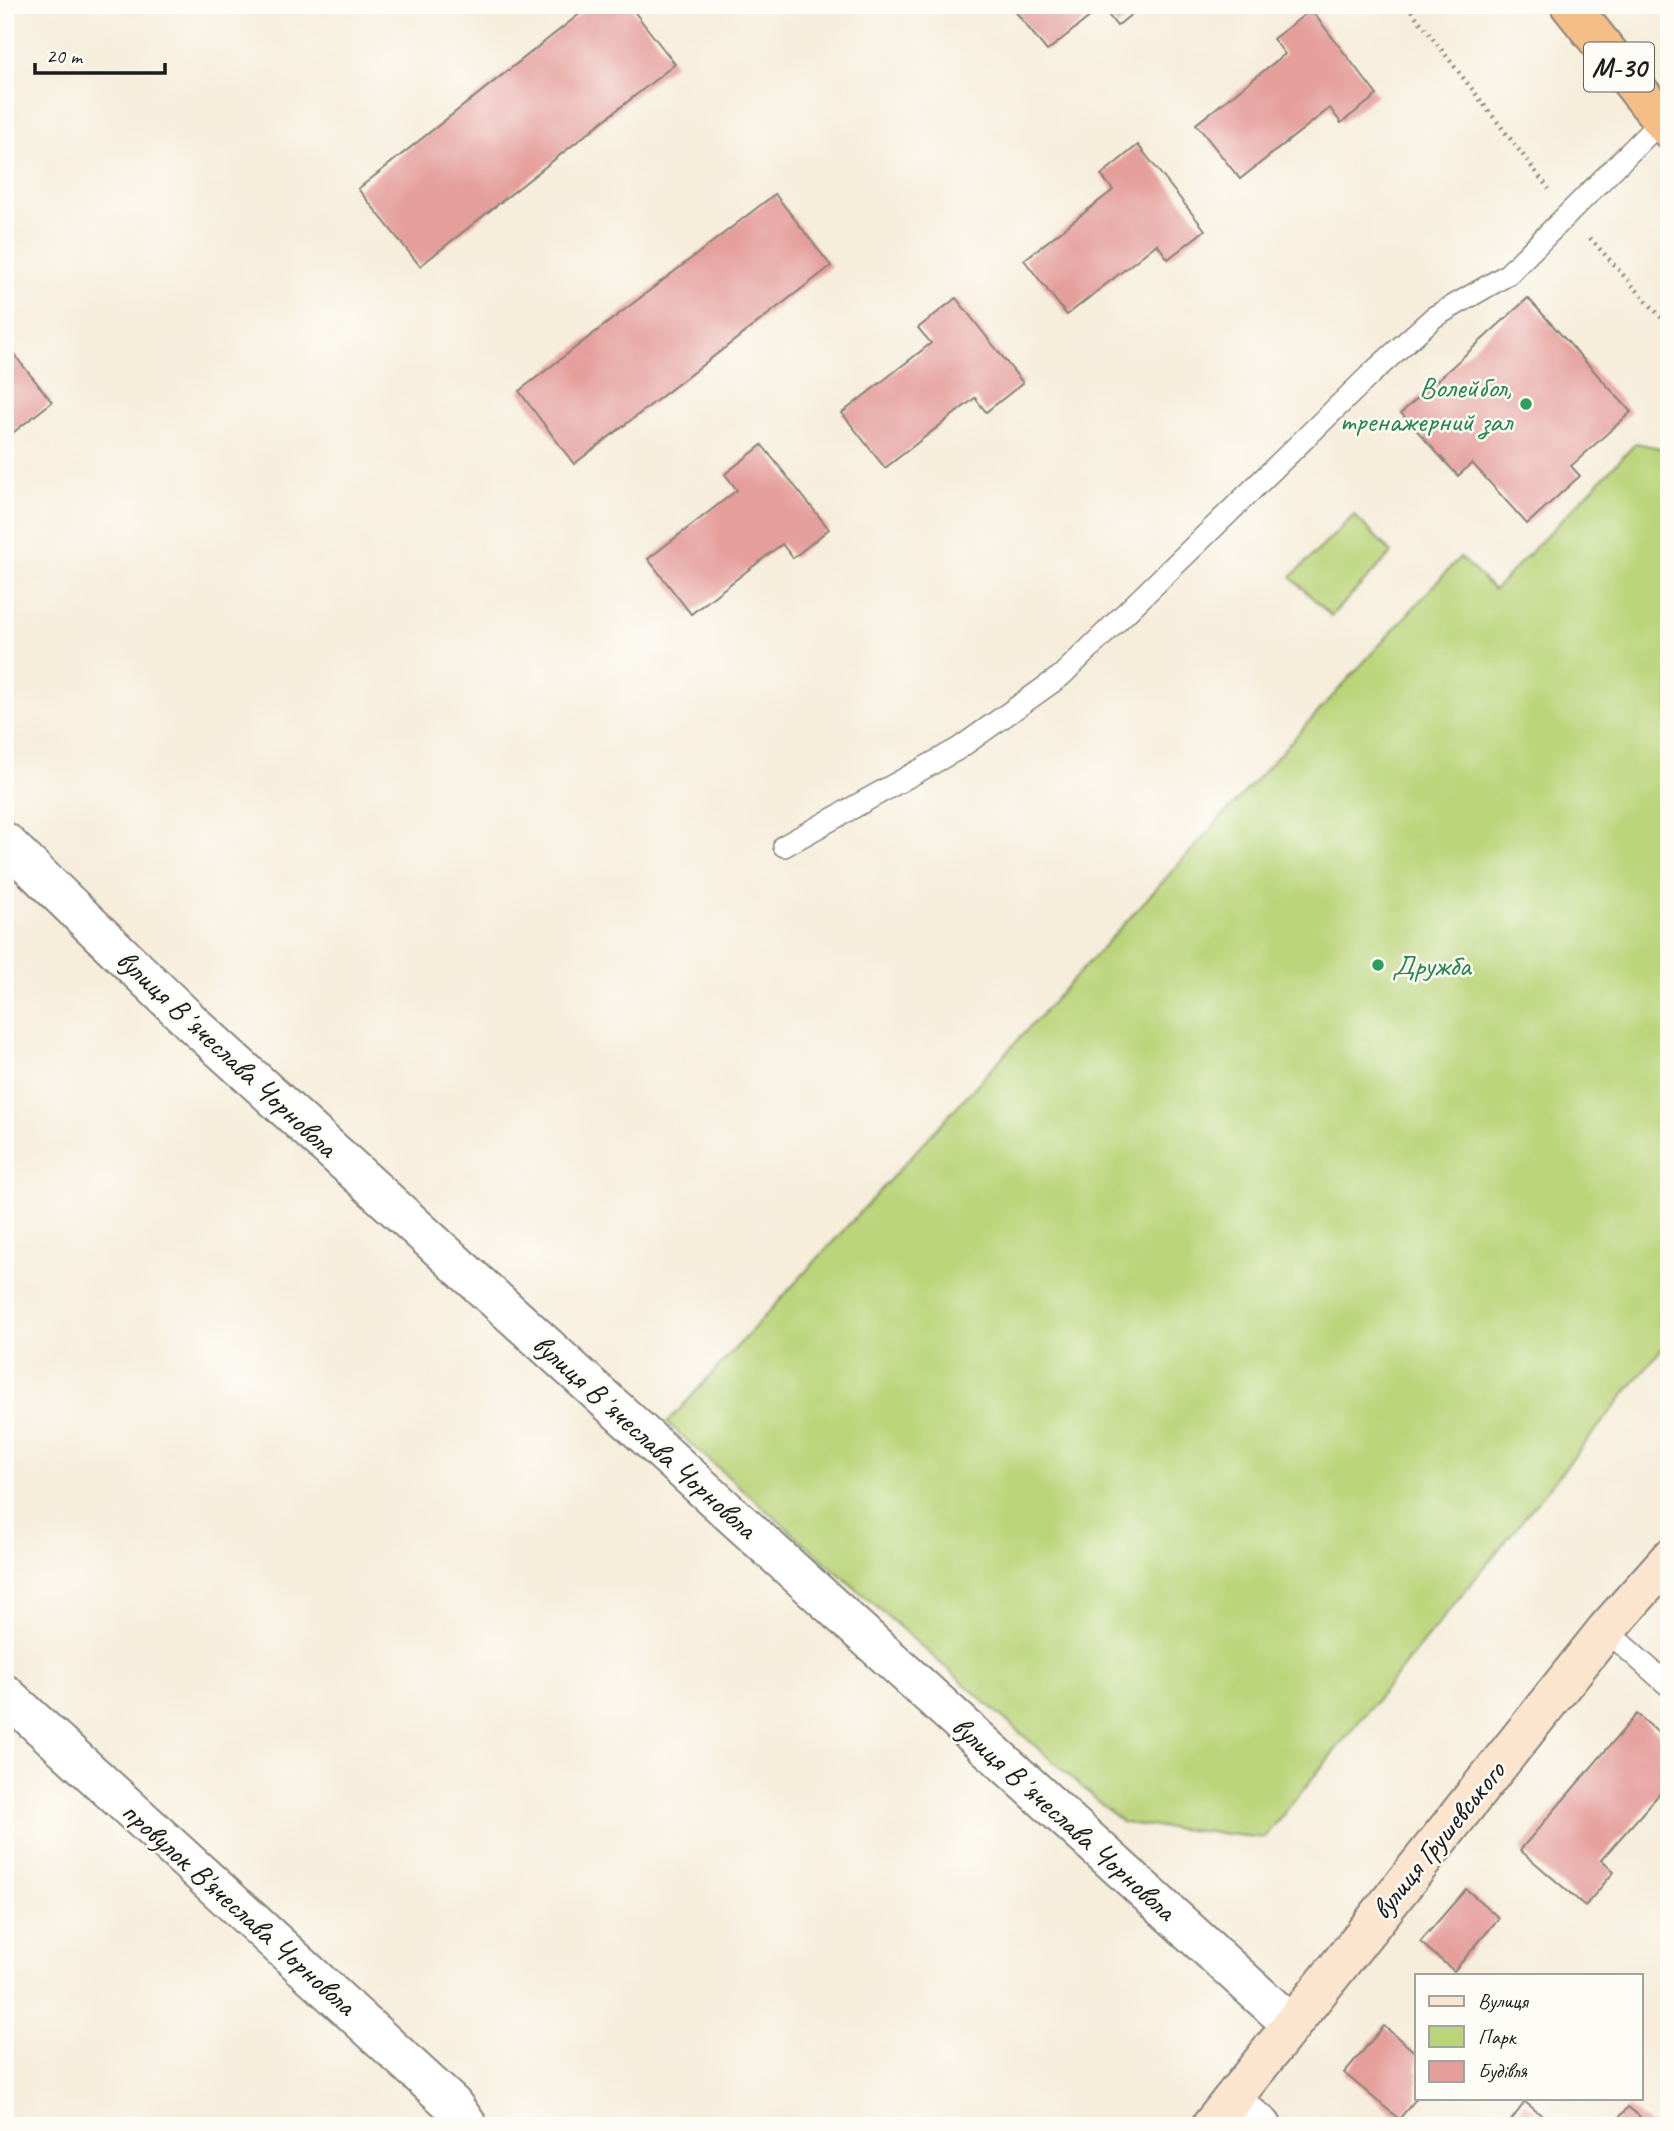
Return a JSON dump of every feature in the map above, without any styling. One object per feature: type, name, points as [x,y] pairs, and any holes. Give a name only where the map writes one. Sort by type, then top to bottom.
[{"type":"highway","name":"М-30","points":[[1570,5],[1665,125]]},
{"type":"street","name":"вулиця Вʼячеслава Чорновола","points":[[5,842],[193,1024],[1291,2024]]},
{"type":"street","name":"вулиця Грушевського","points":[[1221,2113],[1606,1630],[1669,1559]]},
{"type":"street","name":"провулок В'ячеслава Чорновола","points":[[5,1694],[453,2105],[468,2126]]},
{"type":"street","points":[[1221,2113],[1262,2126]]},
{"type":"lane","points":[[784,846],[958,749],[1061,676],[1424,326],[1434,317],[1507,275],[1665,125]]},
{"type":"lane","points":[[1606,1630],[1669,1686]]},
{"type":"path","points":[[1407,5],[1569,215],[1669,326]]},
{"type":"green space","name":"Дружба","points":[[1636,443],[1669,450],[1669,1340],[1264,1838],[1123,1823],[667,1423],[1460,557],[1494,590]]},
{"type":"green space","points":[[1354,515],[1392,553],[1331,616],[1291,577]]},
{"type":"building","points":[[591,5],[629,5],[675,64],[420,266],[358,189]]},
{"type":"building","points":[[1010,5],[1143,5],[1117,26],[1102,7],[1047,51]]},
{"type":"building","points":[[1311,10],[1377,95],[1341,123],[1330,108],[1240,179],[1196,124],[1285,54],[1273,39]]},
{"type":"building","points":[[1138,145],[1205,230],[1168,259],[1157,244],[1067,315],[1024,260],[1113,190],[1101,175]]},
{"type":"building","points":[[775,194],[831,266],[574,464],[519,391]]},
{"type":"building","points":[[956,298],[1023,383],[986,412],[975,398],[885,468],[842,413],[931,343],[918,328]]},
{"type":"building","points":[[1528,298],[1631,412],[1571,466],[1580,476],[1527,524],[1472,463],[1458,476],[1401,413]]},
{"type":"building","points":[[5,343],[52,402],[5,439]]},
{"type":"building","points":[[762,445],[829,529],[793,558],[782,544],[691,614],[648,559],[737,490],[725,474]]},
{"type":"building","points":[[1637,1714],[1669,1742],[1669,1783],[1601,1860],[1614,1872],[1585,1906],[1520,1850]]},
{"type":"building","points":[[1466,1889],[1499,1918],[1454,1971],[1420,1942]]},
{"type":"building","points":[[1384,2026],[1415,2052],[1415,2100],[1399,2119],[1344,2073]]},
{"type":"building","points":[[1525,2102],[1555,2126],[1507,2126]]},
{"type":"building","points":[[1628,2107],[1651,2126],[1612,2126]]},
{"type":"place","name":"Волейбол, тренажерний зал","points":[[1526,404]]},
{"type":"place","name":"Дружба","points":[[1378,965]]}]
